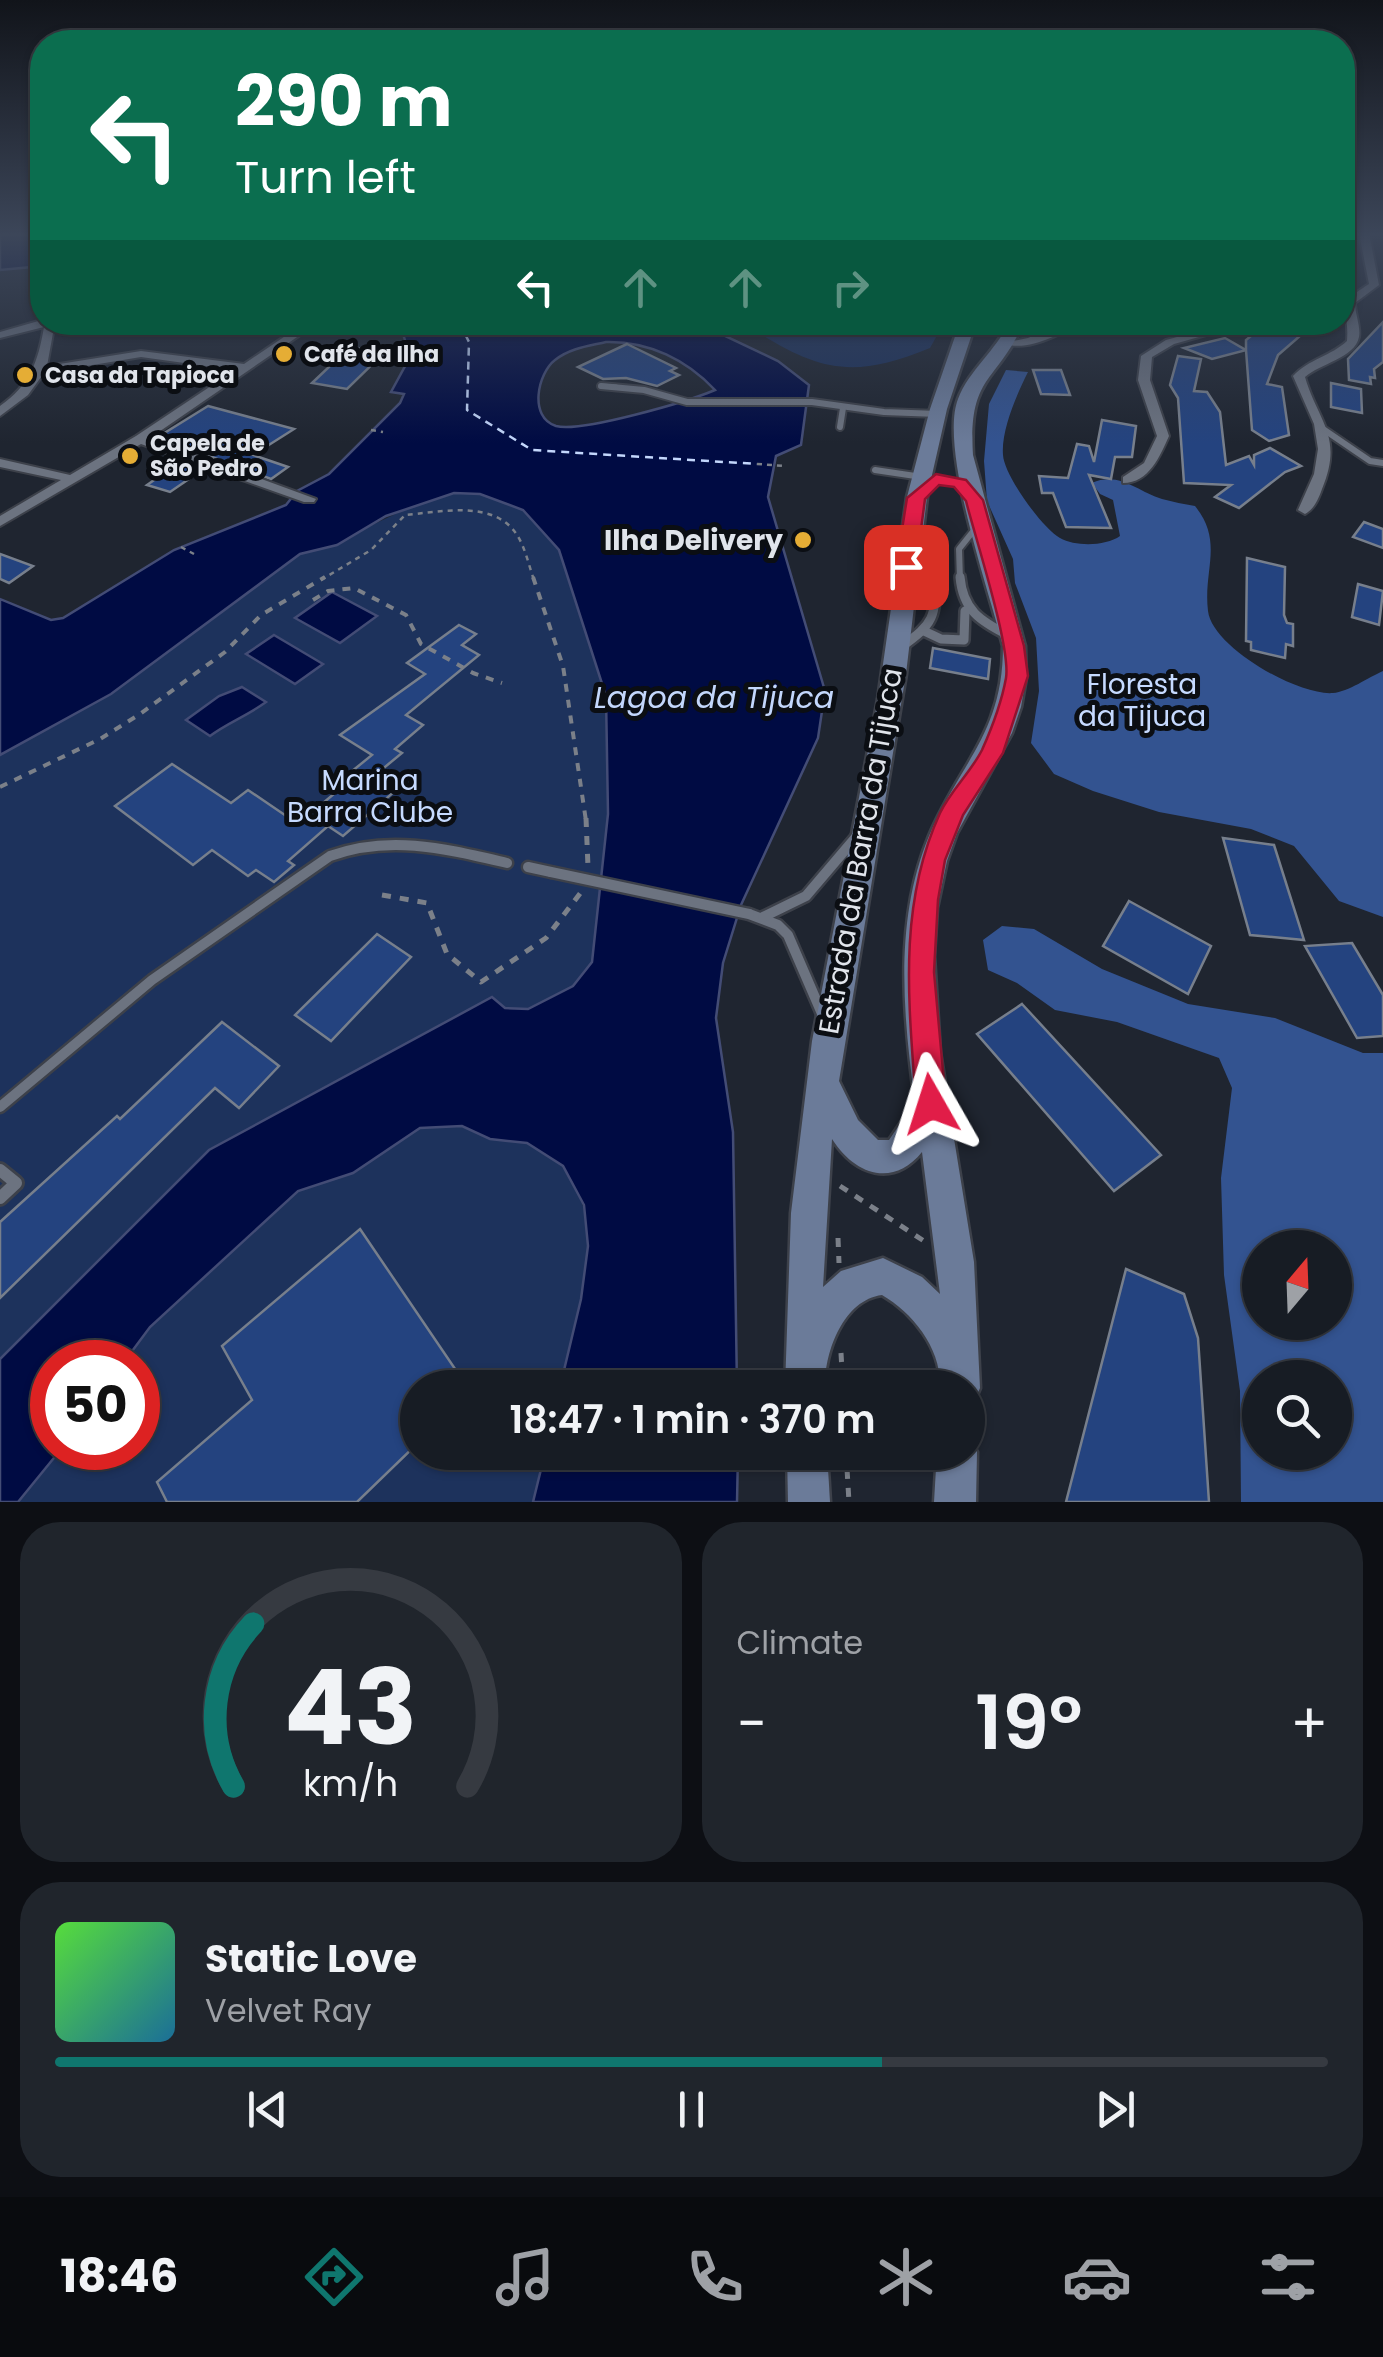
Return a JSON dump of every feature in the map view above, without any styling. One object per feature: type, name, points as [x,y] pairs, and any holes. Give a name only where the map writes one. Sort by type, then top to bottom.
[{"type":"main road","name":"Estrada da Barra da Tijuca","points":[[804,1370],[804,1241],[827,1028],[928,492],[938,414],[964,335]]},
{"type":"main road","points":[[960,1370],[961,1321],[954,1242],[931,1104],[920,972],[925,900],[933,860],[952,812],[992,753],[1017,676],[1011,636],[964,455],[966,400],[1012,335]]},
{"type":"main road","points":[[928,492],[964,486],[977,512]]},
{"type":"main road","points":[[822,1076],[834,1113],[848,1138],[856,1148],[877,1158],[889,1158],[912,1143],[931,1104]]},
{"type":"main road","points":[[807,1370],[820,1328],[840,1293],[855,1282],[883,1276],[924,1302],[948,1340],[957,1370]]},
{"type":"main road","points":[[808,1470],[809,1502]]},
{"type":"main road","points":[[955,1502],[956,1470]]},
{"type":"street","points":[[0,335],[30,327]]},
{"type":"street","points":[[0,412],[28,392],[43,370],[48,335]]},
{"type":"street","points":[[0,522],[140,438],[295,335]]},
{"type":"street","points":[[1018,335],[1030,340],[1043,335]]},
{"type":"street","points":[[1128,480],[1149,466],[1164,436],[1144,380],[1147,356],[1170,342],[1197,335]]},
{"type":"street","points":[[1305,510],[1316,493],[1323,466],[1323,430],[1302,392],[1299,376],[1312,361],[1348,347],[1352,335]]},
{"type":"street","points":[[43,370],[133,354],[248,368]]},
{"type":"street","points":[[140,438],[309,499]]},
{"type":"street","points":[[0,462],[72,480]]},
{"type":"lane","points":[[601,386],[644,390],[694,402],[812,402],[843,408],[938,414]]},
{"type":"lane","points":[[840,427],[843,408]]},
{"type":"lane","points":[[1323,430],[1370,461],[1383,463]]},
{"type":"lane","points":[[875,470],[928,492],[933,544],[938,556],[935,616],[924,631],[896,651]]},
{"type":"lane","points":[[924,631],[940,639],[964,640],[959,549],[977,512]]},
{"type":"lane","points":[[964,607],[977,620],[1011,636]]},
{"type":"lane","points":[[763,917],[807,898],[864,825]]},
{"type":"lane","points":[[0,1107],[152,980],[330,856],[376,843],[409,844],[507,863]]},
{"type":"lane","points":[[528,867],[763,917],[788,935],[827,1028]]},
{"type":"lane","points":[[0,1170],[16,1183],[0,1198]]},
{"type":"path","points":[[371,430],[383,432]]},
{"type":"path","points":[[757,464],[784,466]]},
{"type":"path","points":[[0,787],[100,740],[140,714],[224,652],[278,604],[371,550],[405,516],[445,509],[486,512],[503,520],[526,552],[562,666],[586,812],[589,864],[581,896],[546,938],[481,982],[450,958],[442,946],[434,912],[426,903],[382,895]]},
{"type":"path","points":[[181,547],[194,554]]},
{"type":"path","points":[[313,600],[328,591],[354,588],[406,615],[420,644],[502,683]]},
{"type":"path","points":[[831,1182],[926,1241]]},
{"type":"path","points":[[847,1470],[850,1502]]},
{"type":"green space","points":[[762,335],[937,335],[930,348],[901,359],[854,367],[812,360]]},
{"type":"green space","name":"Floresta da Tijuca","points":[[1006,370],[1028,372],[1007,424],[1005,464],[1025,500],[1052,532],[1082,544],[1107,542],[1120,536],[1113,500],[1100,494],[1092,483],[1102,480],[1120,481],[1162,499],[1195,506],[1204,519],[1211,544],[1208,611],[1213,625],[1240,654],[1279,678],[1318,692],[1339,692],[1383,671],[1383,917],[1339,901],[1294,846],[1251,829],[1159,812],[1093,791],[1054,774],[1031,743],[1039,691],[1036,638],[1015,583],[1013,559],[987,501],[984,461],[989,404]]},
{"type":"green space","name":"Marina Barra Clube","points":[[454,493],[480,494],[523,510],[559,550],[606,696],[608,814],[592,962],[573,987],[528,1009],[505,1008],[209,1150],[0,1359],[0,755],[111,694],[300,554]]},
{"type":"green space","points":[[1002,926],[1034,929],[1102,969],[1188,1004],[1275,1018],[1363,1053],[1383,1053],[1383,1502],[1241,1502],[1240,1391],[1224,1275],[1221,1178],[1232,1088],[1219,1058],[1117,1022],[1055,1010],[1017,983],[988,970],[983,940]]},
{"type":"green space","points":[[462,1126],[490,1139],[528,1144],[558,1162],[576,1188],[585,1218],[587,1252],[564,1370],[400,1370],[400,1470],[541,1470],[533,1502],[18,1502],[44,1470],[160,1470],[160,1340],[140,1340],[150,1327],[298,1191],[353,1173],[420,1128]]},
{"type":"water","name":"Lagoa da Tijuca","points":[[402,335],[723,335],[778,361],[809,385],[801,445],[776,456],[768,497],[825,691],[818,738],[741,905],[723,963],[716,1018],[733,1132],[737,1370],[564,1370],[581,1299],[588,1246],[584,1205],[563,1166],[527,1143],[490,1139],[462,1126],[420,1128],[353,1173],[298,1191],[140,1340],[30,1340],[30,1470],[44,1470],[18,1502],[0,1502],[0,1359],[209,1150],[492,997],[505,1008],[528,1009],[573,986],[592,962],[608,814],[606,696],[559,550],[523,510],[480,494],[454,493],[386,516],[337,545],[300,554],[111,694],[0,755],[0,599],[51,620],[63,618],[174,550],[286,505],[297,491],[329,474],[400,403],[404,394],[391,392],[410,357]],"holes":[[[606,342],[652,349],[680,361],[715,390],[588,425],[556,426],[542,414],[540,384],[549,366],[561,356]]]},
{"type":"water","points":[[332,592],[377,616],[340,643],[295,618]]},
{"type":"water","points":[[274,635],[323,664],[295,684],[246,654]]},
{"type":"water","points":[[242,687],[266,702],[210,736],[186,720],[219,696]]},
{"type":"water","points":[[541,1470],[738,1470],[737,1502],[533,1502]]},
{"type":"building","points":[[1383,322],[1383,362],[1374,369],[1375,378],[1370,377],[1371,384],[1349,380],[1348,359]]},
{"type":"building","points":[[1252,335],[1301,335],[1278,355],[1267,384],[1282,387],[1289,435],[1269,441],[1252,430],[1246,340]]},
{"type":"building","points":[[1225,338],[1246,350],[1212,359],[1184,348]]},
{"type":"building","points":[[627,344],[676,368],[670,371],[679,375],[657,386],[626,378],[603,379],[578,367]]},
{"type":"building","points":[[350,347],[385,352],[347,389],[312,383]]},
{"type":"building","points":[[1178,356],[1201,359],[1194,391],[1207,392],[1220,412],[1226,465],[1249,456],[1254,465],[1254,455],[1270,448],[1301,466],[1285,472],[1239,508],[1215,497],[1231,485],[1184,483],[1178,398],[1170,385]]},
{"type":"building","points":[[1033,370],[1061,370],[1070,395],[1041,394]]},
{"type":"building","points":[[1331,383],[1361,389],[1362,413],[1331,407]]},
{"type":"building","points":[[208,406],[294,429],[253,455],[288,467],[271,479],[158,437]]},
{"type":"building","points":[[1102,420],[1136,426],[1132,457],[1115,457],[1111,479],[1089,475],[1111,528],[1066,527],[1053,493],[1042,493],[1039,476],[1068,478],[1077,444],[1089,446],[1094,462]]},
{"type":"building","points":[[180,462],[202,470],[170,492],[147,485]]},
{"type":"building","points":[[1364,522],[1383,529],[1383,548],[1353,537]]},
{"type":"building","points":[[0,554],[33,566],[9,583],[0,579]]},
{"type":"building","points":[[1247,558],[1285,567],[1284,615],[1287,623],[1293,624],[1293,646],[1286,644],[1285,658],[1251,650],[1251,642],[1246,641]]},
{"type":"building","points":[[1358,584],[1383,591],[1379,625],[1352,617]]},
{"type":"building","points":[[459,625],[476,634],[462,645],[479,655],[406,715],[423,725],[395,749],[402,753],[380,771],[402,785],[343,836],[328,826],[288,861],[294,865],[274,882],[256,870],[248,876],[212,850],[193,865],[115,806],[172,764],[231,803],[248,790],[298,824],[347,783],[341,780],[372,755],[340,735],[425,674],[407,663]]},
{"type":"building","points":[[933,648],[990,659],[988,679],[930,668]]},
{"type":"building","points":[[1223,838],[1274,845],[1304,940],[1250,935]]},
{"type":"building","points":[[1129,901],[1211,946],[1188,994],[1103,946]]},
{"type":"building","points":[[377,934],[411,957],[331,1041],[295,1015]]},
{"type":"building","points":[[1352,943],[1383,995],[1383,1036],[1357,1038],[1305,946]]},
{"type":"building","points":[[1022,1004],[1161,1155],[1114,1191],[977,1034]]},
{"type":"building","points":[[222,1022],[279,1066],[239,1108],[215,1088],[0,1298],[0,1222],[117,1116],[120,1119]]},
{"type":"building","points":[[360,1229],[456,1370],[400,1370],[400,1460],[357,1502],[167,1502],[157,1482],[252,1400],[222,1346]]},
{"type":"building","points":[[1126,1269],[1184,1294],[1198,1338],[1209,1502],[1066,1502]]},
{"type":"ferry route","points":[[466,335],[469,342],[467,410],[532,450],[757,464]]},
{"type":"place","name":"Café da Ilha","points":[[284,354]]},
{"type":"place","name":"Casa da Tapioca","points":[[25,375]]},
{"type":"place","name":"Capela de São Pedro","points":[[130,456]]},
{"type":"place","name":"Ilha Delivery","points":[[803,540]]},
{"type":"route","points":[[906,567],[916,498],[932,480],[960,483],[974,500],[1014,646],[1017,676],[992,753],[952,812],[933,860],[920,941],[921,1002],[931,1104]]}]
